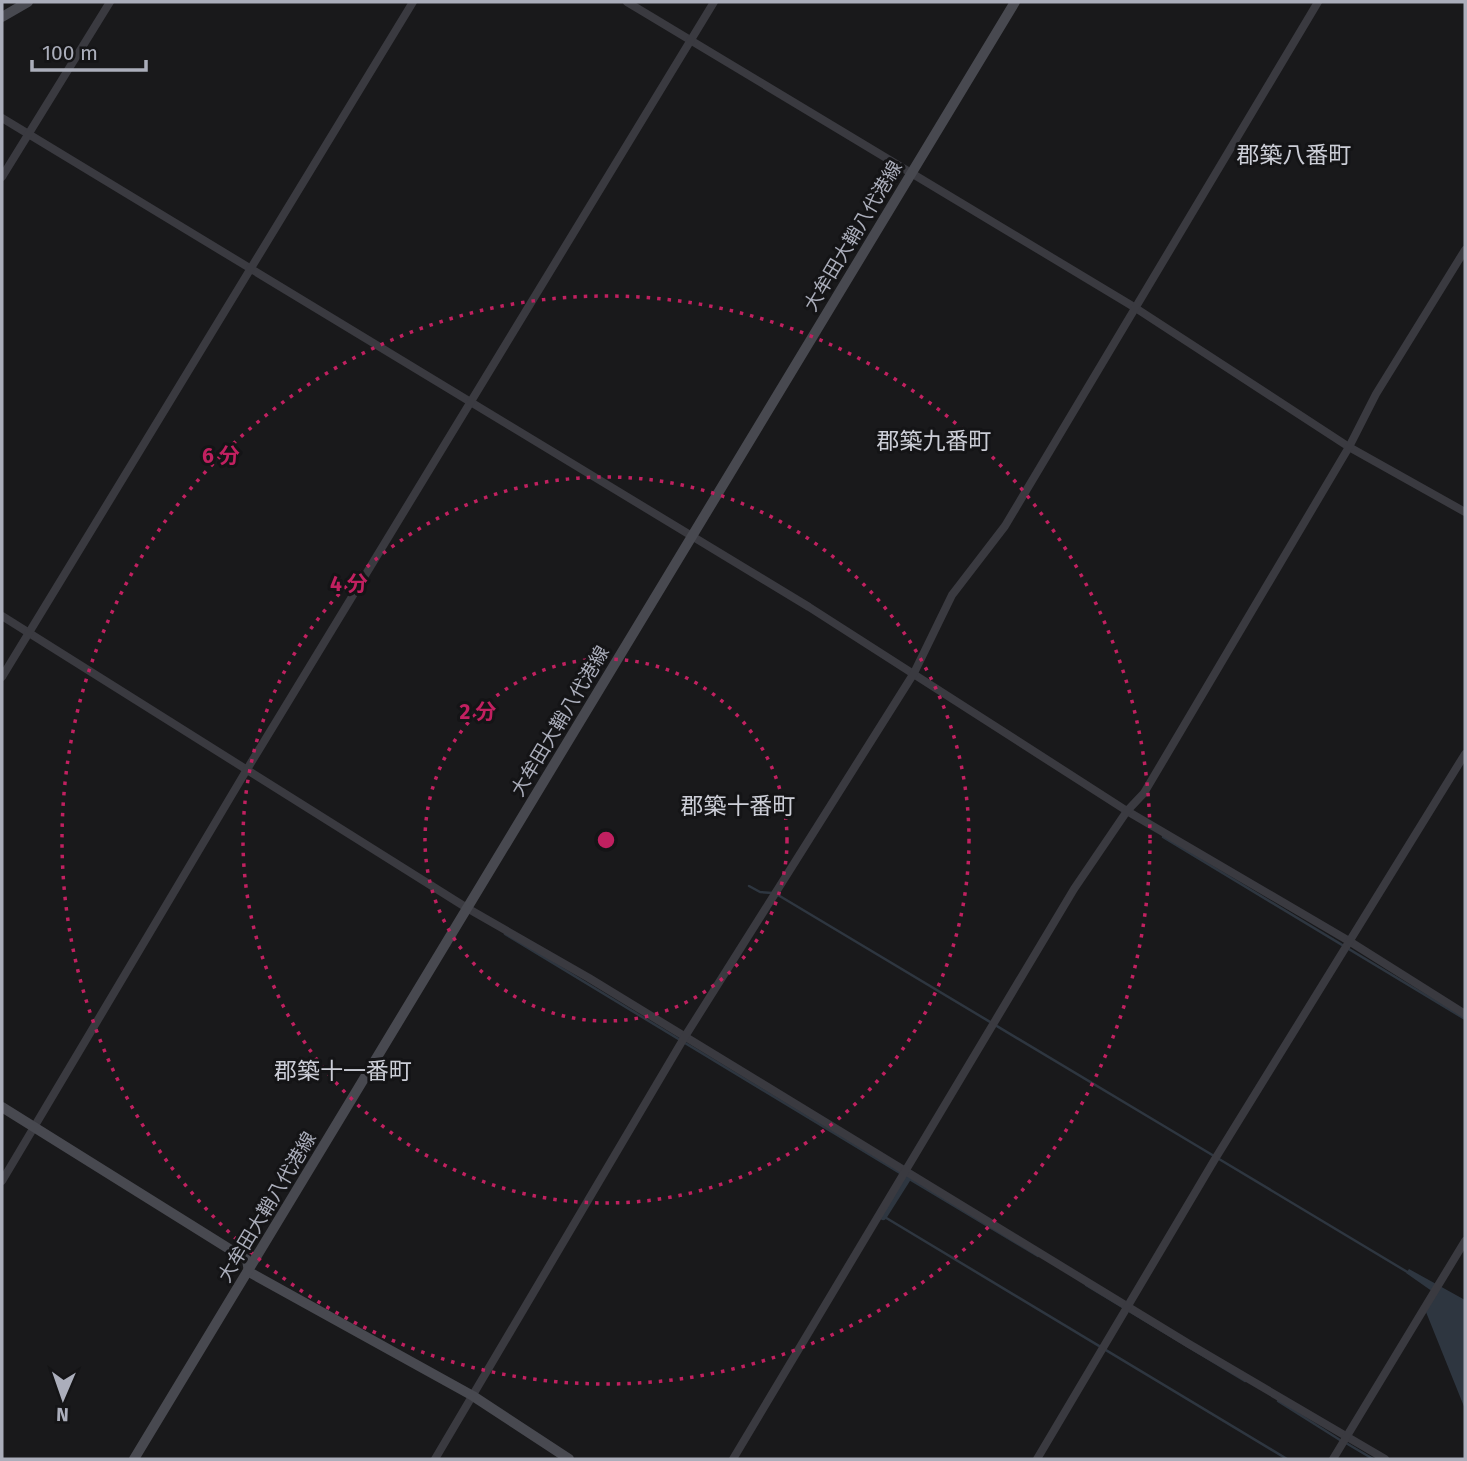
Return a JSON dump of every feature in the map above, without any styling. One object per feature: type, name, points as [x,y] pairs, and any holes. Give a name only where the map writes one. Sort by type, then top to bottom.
[{"type":"main road","points":[[2,17],[28,2]]},
{"type":"main road","name":"大牟田大鞘八代港線","points":[[134,1459],[1016,2]]},
{"type":"main road","points":[[2,1107],[247,1260],[248,1272],[473,1396],[569,1459]]},
{"type":"street","points":[[2,177],[110,2]]},
{"type":"street","points":[[2,677],[413,2]]},
{"type":"street","points":[[627,2],[1134,307],[1349,447],[1465,512]]},
{"type":"street","points":[[2,1181],[246,772],[714,2]]},
{"type":"street","points":[[435,1459],[684,1038],[914,673],[952,595],[1005,526],[1318,2]]},
{"type":"street","points":[[2,118],[914,673],[1127,811],[1465,1014]]},
{"type":"street","points":[[733,1459],[1074,889],[1127,811],[1144,793],[1349,447],[1376,394],[1465,250]]},
{"type":"street","points":[[2,616],[246,772],[467,908],[589,978],[903,1174],[1344,1442],[1385,1459]]},
{"type":"street","points":[[1037,1459],[1217,1157],[1465,754]]},
{"type":"street","points":[[1333,1459],[1465,1241]]},
{"type":"shaded area","points":[[1409,1269],[1465,1300],[1465,1409],[1426,1312],[1436,1294],[1406,1273]]},
{"type":"waterway","points":[[1163,837],[1465,1019]]},
{"type":"waterway","points":[[749,886],[760,892],[772,893]]},
{"type":"waterway","points":[[778,895],[1214,1156]]},
{"type":"waterway","points":[[505,934],[900,1173]]},
{"type":"waterway","points":[[1219,1159],[1409,1273]]},
{"type":"waterway","points":[[906,1177],[1038,1256]]},
{"type":"waterway","points":[[883,1216],[907,1178]]},
{"type":"waterway","points":[[883,1216],[1287,1459]]},
{"type":"waterway","points":[[1086,1285],[1245,1381]]},
{"type":"waterway","points":[[1278,1401],[1340,1440]]},
{"type":"waterway","points":[[1346,1443],[1373,1459]]},
{"type":"district","name":"郡築八番町","points":[[1294,155]]},
{"type":"district","name":"郡築九番町","points":[[934,441]]},
{"type":"district","name":"郡築十番町","points":[[738,806]]},
{"type":"district","name":"郡築十一番町","points":[[343,1071]]}]
